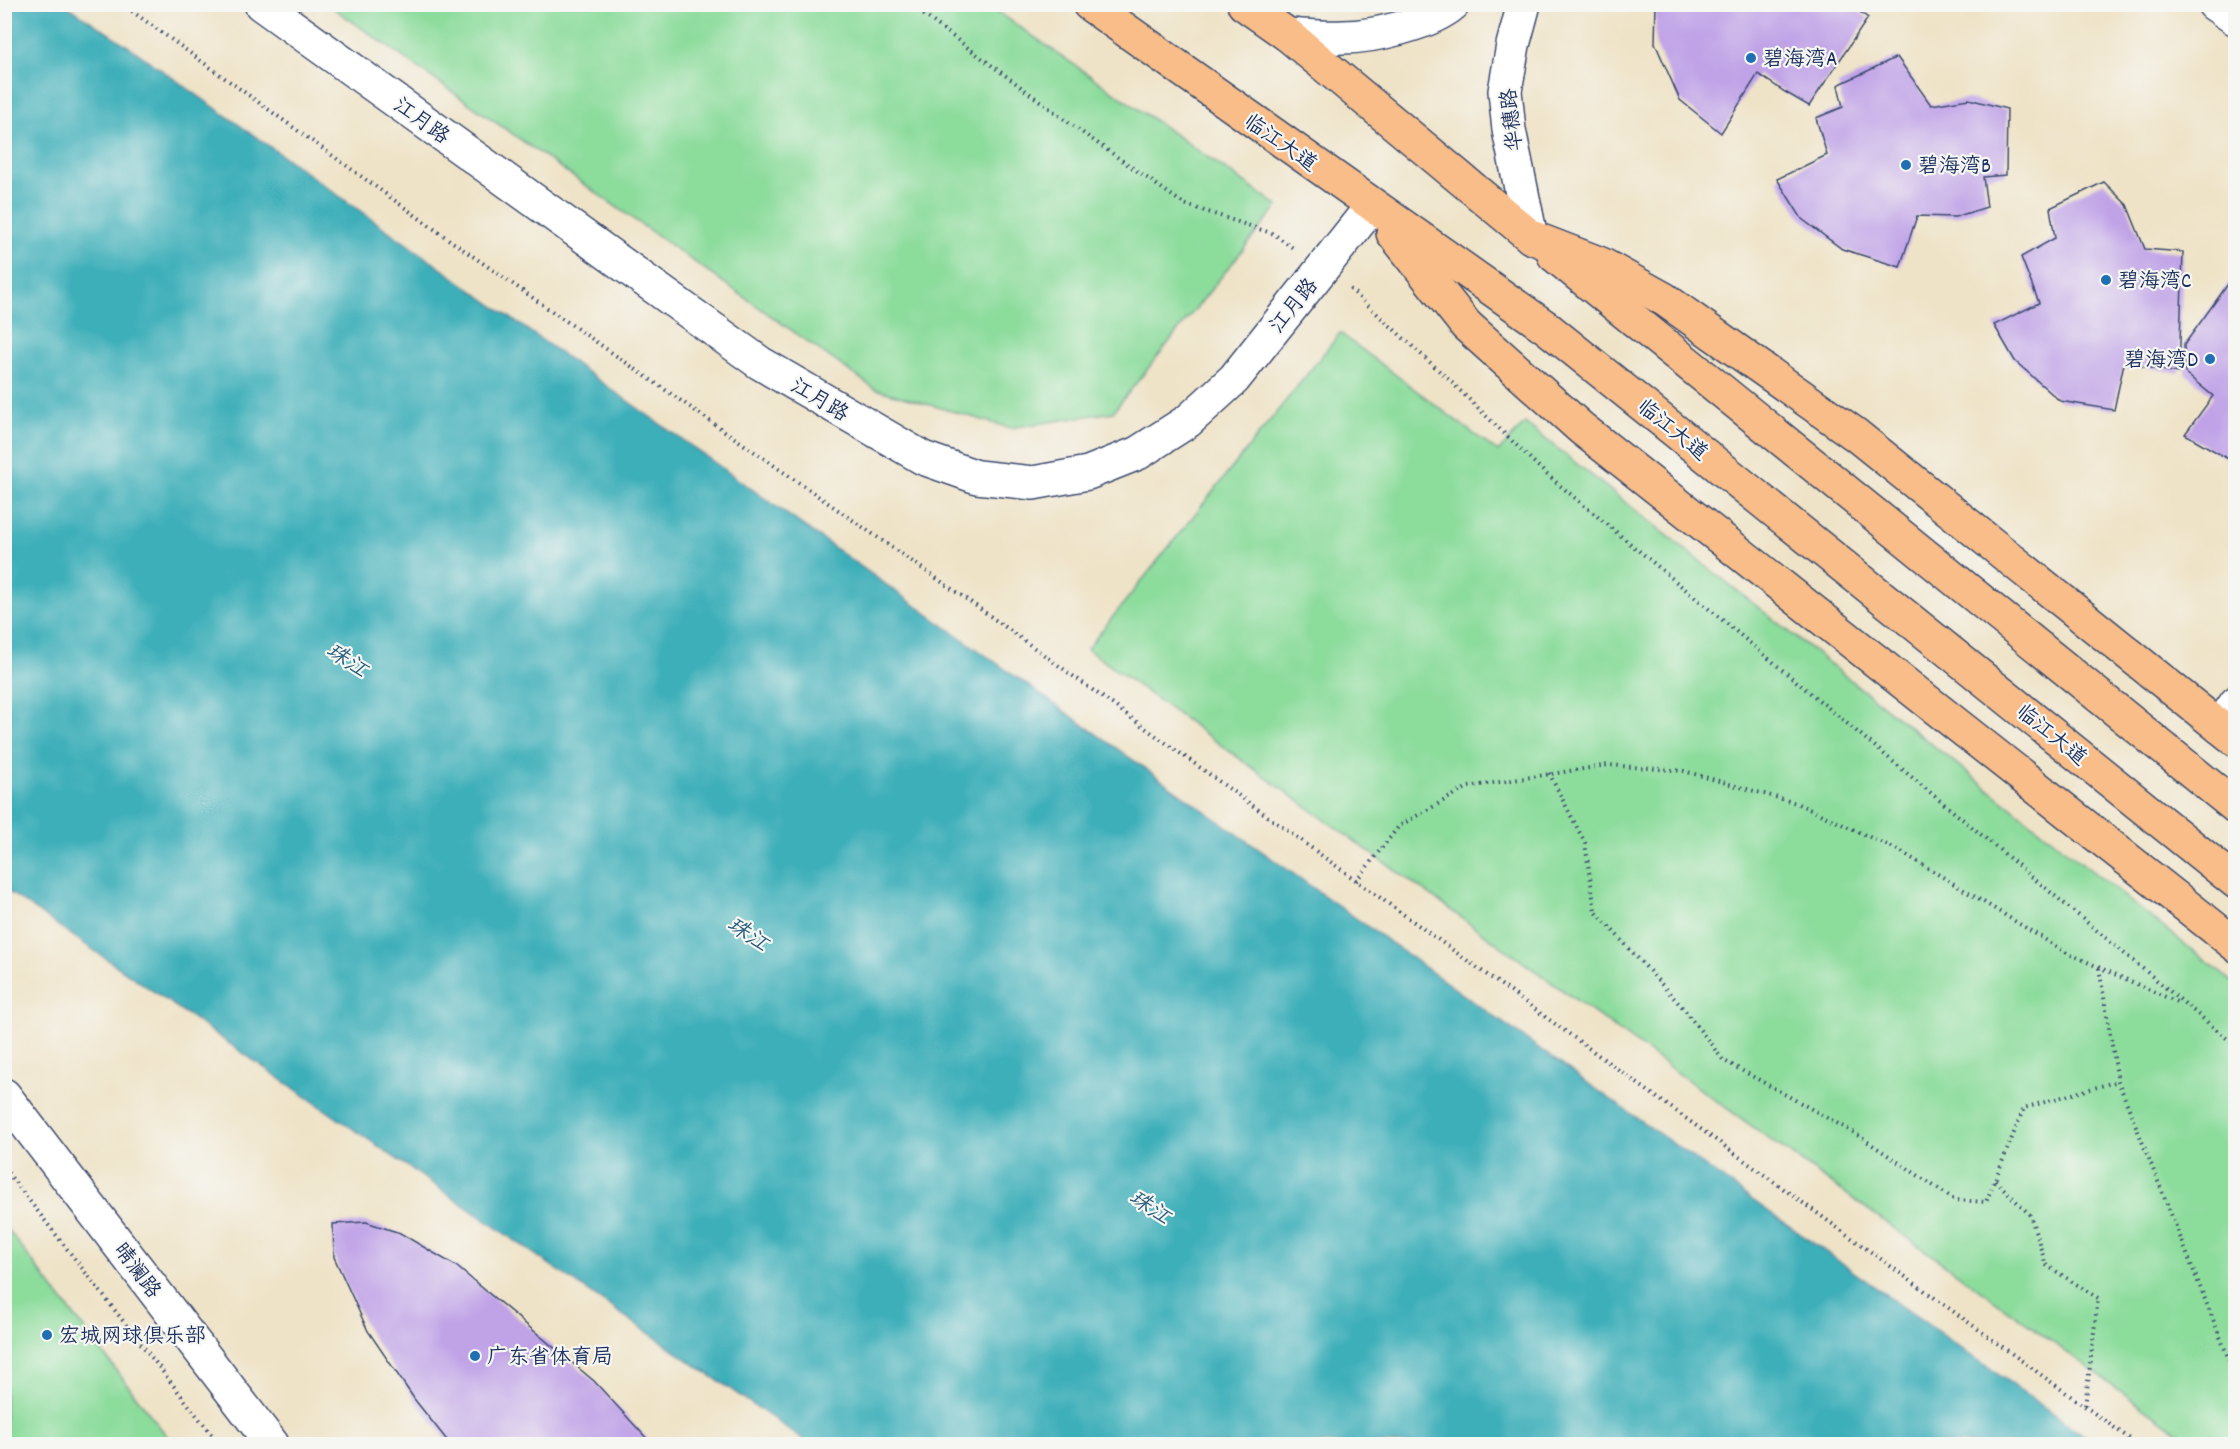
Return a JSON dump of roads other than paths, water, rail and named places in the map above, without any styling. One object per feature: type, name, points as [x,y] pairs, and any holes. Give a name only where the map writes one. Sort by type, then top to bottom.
[{"type":"main road","name":"临江大道","points":[[1089,4],[1547,328],[2235,882]]},
{"type":"main road","points":[[1244,4],[1288,35],[1531,237],[2235,807]]},
{"type":"main road","points":[[1372,206],[1466,325],[1581,428],[2235,945]]},
{"type":"main road","points":[[1531,237],[1601,264],[1664,299],[1846,428],[2230,723]]},
{"type":"street","name":"江月路","points":[[261,4],[760,363],[923,458],[977,477],[1033,483],[1088,472],[1138,453],[1188,421],[1234,379],[1372,206]]},
{"type":"street","points":[[1288,35],[1345,37],[1409,27],[1447,10],[1453,4]]},
{"type":"street","name":"华穗路","points":[[1524,4],[1513,45],[1505,91],[1509,130],[1531,237]]},
{"type":"street","points":[[2214,4],[2235,19]]},
{"type":"street","name":"晴澜路","points":[[4,1095],[272,1444]]},
{"type":"water","name":"珠江","points":[[5,4],[66,5],[128,46],[2096,1444],[810,1444],[5,889]]},
{"type":"place","name":"碧海湾A","points":[[1751,58]]},
{"type":"place","name":"碧海湾B","points":[[1906,165]]},
{"type":"place","name":"碧海湾C","points":[[2106,280]]},
{"type":"place","name":"碧海湾D","points":[[2210,359]]},
{"type":"place","name":"宏城网球俱乐部","points":[[47,1335]]},
{"type":"place","name":"广东省体育局","points":[[475,1356]]}]
